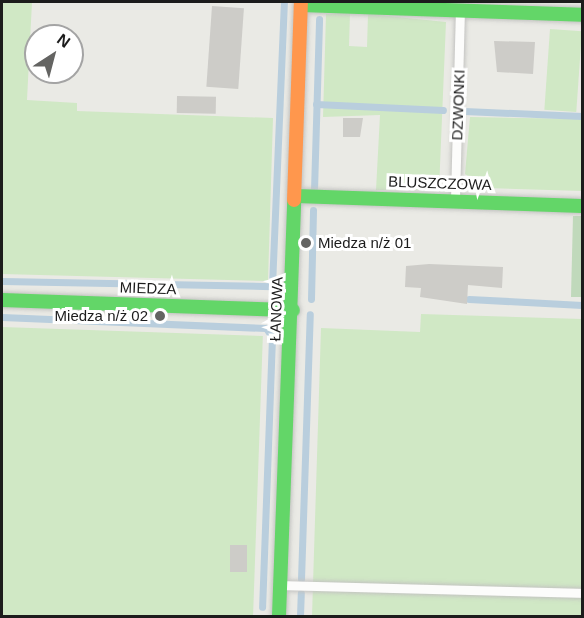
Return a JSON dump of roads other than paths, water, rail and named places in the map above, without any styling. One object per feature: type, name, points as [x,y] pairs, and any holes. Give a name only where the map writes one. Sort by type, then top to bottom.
[{"type":"street","points":[[301,3],[582,15]]},
{"type":"street","name":"ŁANOWA","points":[[279,616],[293,310],[301,3]]},
{"type":"street","name":"BLUSZCZOWA","points":[[296,196],[455,199],[582,206]]},
{"type":"street","name":"MIEDZA","points":[[2,300],[293,310]]},
{"type":"lane","name":"DZWONKI","points":[[455,199],[460,11]]},
{"type":"lane","points":[[279,585],[582,593]]},
{"type":"waterway","points":[[2,281],[272,286],[284,2]]},
{"type":"waterway","points":[[314,190],[319,19]]},
{"type":"waterway","points":[[316,104],[443,110]]},
{"type":"waterway","points":[[464,111],[582,116]]},
{"type":"waterway","points":[[311,299],[313,210]]},
{"type":"waterway","points":[[469,299],[582,305]]},
{"type":"waterway","points":[[301,579],[310,314]]},
{"type":"waterway","points":[[2,317],[266,328],[272,337],[262,607]]},
{"type":"waterway","points":[[300,616],[301,593]]},
{"type":"place","name":"Miedza n/ż 01","points":[[306,243]]},
{"type":"place","name":"Miedza n/ż 02","points":[[160,316]]}]
